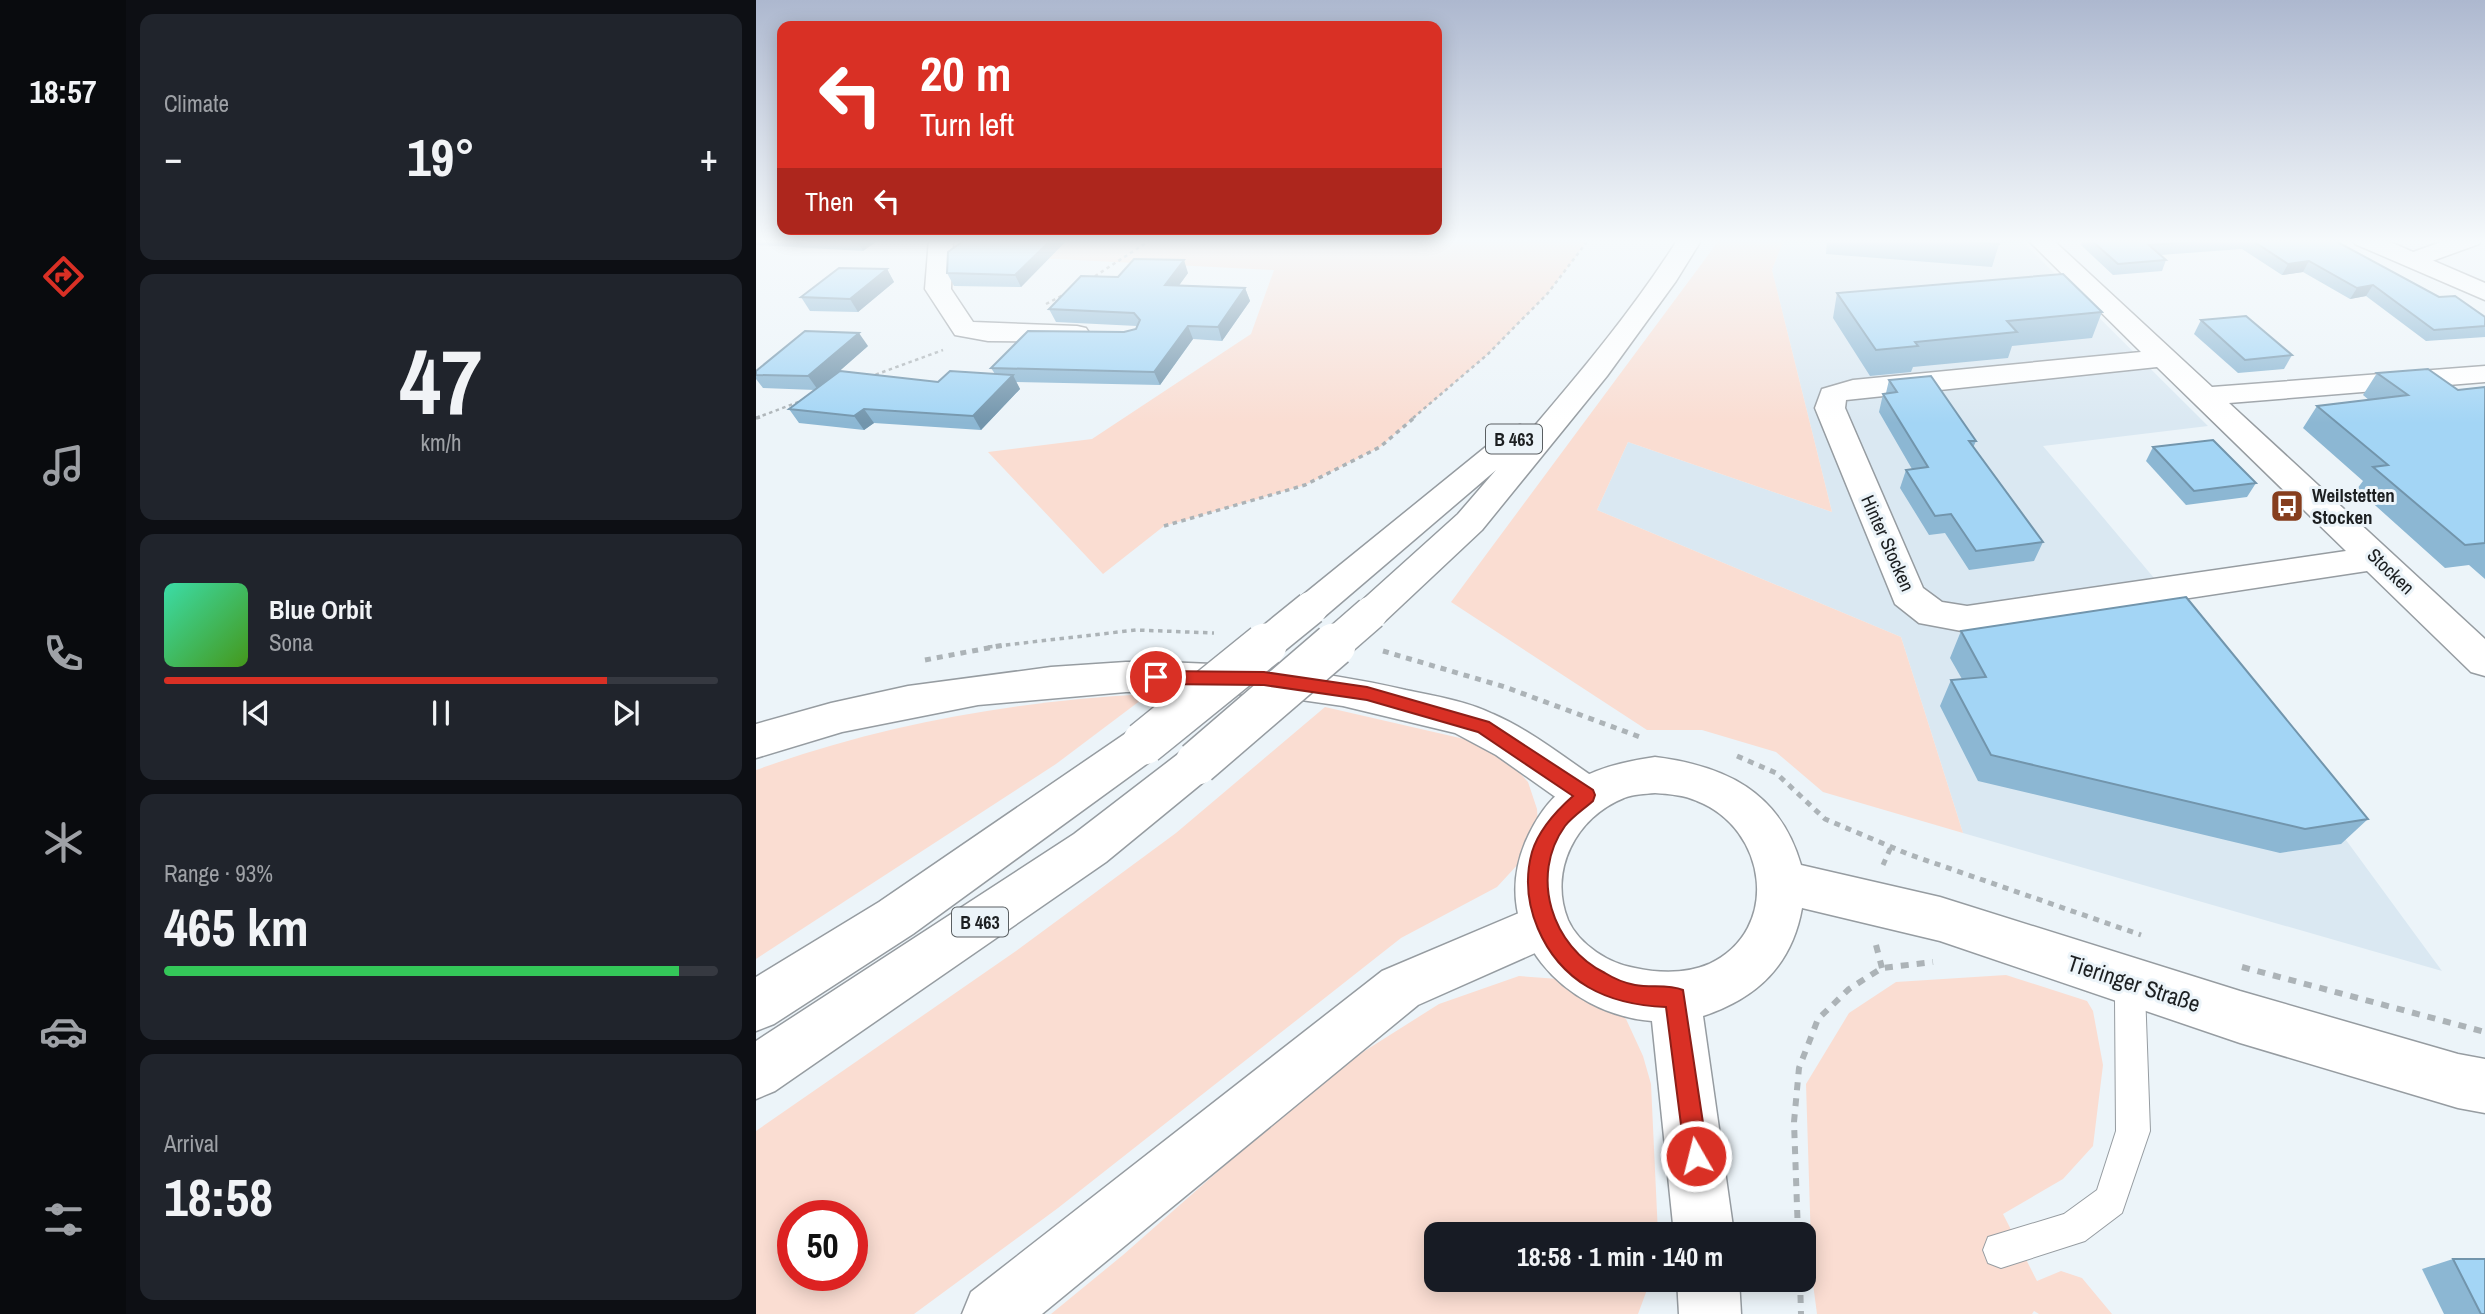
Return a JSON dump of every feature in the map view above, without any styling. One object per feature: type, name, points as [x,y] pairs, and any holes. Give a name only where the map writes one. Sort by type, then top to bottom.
[{"type":"main road","points":[[944,300],[964,329],[988,333],[1104,334]]},
{"type":"main road","name":"B 463","points":[[756,1072],[1090,848],[1197,763],[1371,613],[1470,522],[1597,370],[1646,300]]},
{"type":"main road","name":"Stocken","points":[[2103,300],[2485,662]]},
{"type":"main road","name":"Hinter Stocken","points":[[2164,358],[1853,389],[1832,395],[1830,408],[1908,595],[1932,614],[1968,619],[2378,558]]},
{"type":"main road","name":"B 463","points":[[756,1006],[896,918],[1144,743],[1597,370]]},
{"type":"main road","points":[[2204,396],[2485,374]]},
{"type":"main road","points":[[756,741],[843,715],[947,695],[1047,682],[1156,677],[1264,679],[1367,694],[1483,727],[1586,795]]},
{"type":"main road","points":[[1655,775],[1691,780],[1725,794],[1754,817],[1773,848],[1782,882],[1779,914],[1766,944],[1743,971],[1712,989],[1675,997],[1635,995],[1596,980],[1566,956],[1545,925],[1537,888],[1542,852],[1559,820],[1586,795],[1619,781],[1655,775]]},
{"type":"main road","name":"Tieringer Straße","points":[[1782,882],[1940,919],[2108,975],[2445,1078],[2485,1086]]},
{"type":"main road","points":[[993,1314],[1400,988],[1545,925]]},
{"type":"main road","points":[[1675,997],[1703,1222]]},
{"type":"main road","points":[[1708,1292],[1710,1314]]},
{"type":"lane","points":[[2001,1250],[2073,1229],[2110,1201],[2133,1131],[2130,991],[2108,975]]},
{"type":"path","points":[[1164,526],[1305,485],[1380,447],[1488,355],[1541,300]]},
{"type":"path","points":[[1798,1222],[1794,1122],[1799,1068],[1818,1019],[1849,989],[1882,968],[1944,961]]},
{"type":"path","points":[[1800,1292],[1801,1314]]},
{"type":"shaded area","points":[[1263,300],[1541,300],[1488,354],[1380,447],[1305,485],[1164,526],[1103,574],[988,452],[1092,439],[1251,334]]},
{"type":"shaded area","points":[[1675,300],[1780,300],[1832,512],[1628,442],[1597,510],[1901,637],[1963,833],[1823,792],[1776,752],[1702,730],[1647,730],[1451,602]]},
{"type":"shaded area","points":[[1780,300],[2082,300],[2208,426],[2043,446],[2154,578],[2442,971],[1963,833],[1901,637],[1597,510],[1628,442],[1832,512]]},
{"type":"shaded area","points":[[1149,694],[1056,764],[756,959],[756,770],[852,740],[950,717],[1049,702]]},
{"type":"shaded area","points":[[1325,707],[1473,741],[1506,758],[1528,782],[1537,809],[1538,826],[1533,848],[1497,887],[1401,938],[1058,1208],[914,1314],[756,1314],[756,1131],[1016,951],[1176,833]]},
{"type":"shaded area","points":[[2006,975],[2087,1001],[2093,1011],[2103,1065],[2093,1146],[2063,1179],[2003,1214],[2037,1281],[2061,1271],[2082,1278],[2112,1314],[2039,1314],[2034,1311],[2032,1314],[1817,1314],[1814,1292],[1816,1222],[1810,1222],[1806,1084],[1849,1013],[1896,982]]},
{"type":"shaded area","points":[[1519,976],[1559,979],[1599,996],[1626,1019],[1643,1056],[1651,1084],[1657,1222],[1424,1222],[1424,1292],[1646,1292],[1638,1314],[1051,1314],[1123,1255],[1283,1114],[1363,1052],[1439,1004]]},
{"type":"building","points":[[1057,300],[1236,300],[1218,327],[1188,326],[1154,372],[991,368],[1028,331],[1124,332],[1136,329],[1140,320],[1134,313],[1049,309]]},
{"type":"building","points":[[1842,300],[2090,300],[2102,312],[2007,321],[2017,332],[1915,342],[1918,346],[1876,350]]},
{"type":"building","points":[[2394,300],[2461,300],[2485,317],[2485,326],[2434,330]]},
{"type":"building","points":[[2246,316],[2292,355],[2245,360],[2201,320]]},
{"type":"building","points":[[805,331],[859,333],[808,376],[756,375],[756,371]]},
{"type":"building","points":[[2428,369],[2458,390],[2485,387],[2485,543],[2465,545],[2373,467],[2388,465],[2317,406],[2408,395],[2377,373]]},
{"type":"building","points":[[840,371],[938,382],[950,371],[1013,375],[973,416],[864,409],[854,416],[789,409]]},
{"type":"building","points":[[1931,376],[1976,441],[1969,441],[2043,542],[1976,551],[1951,514],[1935,516],[1906,470],[1928,467],[1883,394],[1897,392],[1889,380]]},
{"type":"building","points":[[2213,440],[2256,483],[2194,491],[2153,447]]},
{"type":"building","points":[[2186,597],[2368,819],[2305,829],[1991,755],[1951,680],[1986,677],[1961,631]]},
{"type":"building","points":[[2453,1259],[2485,1259],[2485,1314],[2481,1314]]},
{"type":"place","name":"Weilstetten Stocken","points":[[2287,506]]},
{"type":"route","points":[[1156,677],[1264,679],[1367,694],[1483,727],[1586,795],[1559,820],[1542,852],[1537,888],[1545,925],[1566,956],[1596,980],[1635,995],[1675,997],[1696,1156]]}]
